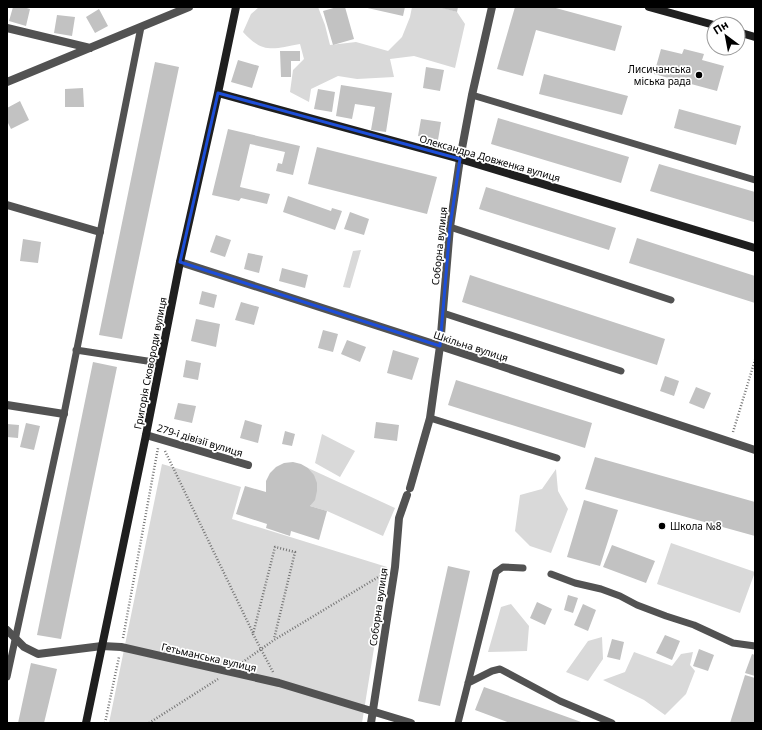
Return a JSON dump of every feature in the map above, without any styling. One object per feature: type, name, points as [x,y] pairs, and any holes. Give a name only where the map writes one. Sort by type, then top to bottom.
[{"type":"street","points":[[7,82],[189,7]]},
{"type":"street","name":"Григорія Сковороди вулиця","points":[[86,723],[180,262],[236,7]]},
{"type":"street","name":"Соборна вулиця","points":[[371,723],[395,567],[399,518],[430,418],[440,346],[450,227],[460,159],[472,95],[492,7]]},
{"type":"street","points":[[649,7],[706,23]]},
{"type":"street","points":[[7,28],[90,48]]},
{"type":"street","name":"Олександра Довженка вулиця","points":[[218,93],[460,159],[755,248]]},
{"type":"street","points":[[7,204],[100,232]]},
{"type":"street","name":"Шкільна вулиця","points":[[180,262],[755,450]]},
{"type":"street","points":[[7,405],[64,414]]},
{"type":"street","name":"279-ї дівізії вулиця","points":[[146,434],[248,465]]},
{"type":"street","name":"Гетьманська вулиця","points":[[7,630],[24,647],[38,654],[102,646],[121,647],[279,683],[411,723]]},
{"type":"lane","points":[[7,677],[64,414],[141,26]]},
{"type":"lane","points":[[472,95],[755,180]]},
{"type":"lane","points":[[450,227],[671,300]]},
{"type":"lane","points":[[443,313],[620,371]]},
{"type":"lane","points":[[76,350],[160,363]]},
{"type":"lane","points":[[430,418],[557,458]]},
{"type":"lane","points":[[458,723],[496,572],[503,567],[523,568]]},
{"type":"lane","points":[[551,574],[575,583],[601,589],[666,616],[694,624],[733,643],[755,646]]},
{"type":"lane","points":[[468,683],[492,671],[500,669],[560,701],[612,723]]},
{"type":"path","points":[[730,442],[755,360]]},
{"type":"path","points":[[159,439],[253,634],[279,683]]},
{"type":"path","points":[[105,723],[121,647],[159,439]]},
{"type":"path","points":[[253,634],[275,547],[295,552],[274,640]]},
{"type":"path","points":[[149,723],[230,672],[274,640],[395,567]]},
{"type":"highlighted area","points":[[218,93],[460,159],[450,227],[440,346],[180,262]]},
{"type":"shaded area","points":[[259,7],[318,7],[325,25],[330,45],[356,42],[388,51],[402,37],[410,17],[412,7],[440,7],[457,12],[465,24],[455,68],[414,56],[390,59],[394,77],[357,79],[338,76],[311,89],[309,102],[290,92],[293,70],[304,59],[300,44],[275,48],[263,47],[250,39],[243,32],[251,14]]},
{"type":"shaded area","points":[[361,250],[350,288],[343,287],[353,251]]},
{"type":"shaded area","points":[[322,434],[355,451],[340,477],[315,463]]},
{"type":"shaded area","points":[[162,464],[241,487],[232,519],[387,567],[362,723],[109,723]]},
{"type":"shaded area","points":[[308,468],[395,508],[383,536],[327,511],[310,506],[316,492],[316,482]]},
{"type":"shaded area","points":[[556,469],[558,491],[568,509],[551,553],[530,546],[515,531],[520,495],[542,489]]},
{"type":"shaded area","points":[[671,543],[755,572],[740,613],[657,584]]},
{"type":"shaded area","points":[[511,604],[529,626],[527,651],[488,652],[501,607]]},
{"type":"shaded area","points":[[602,637],[603,659],[588,681],[566,672],[588,641]]},
{"type":"shaded area","points":[[634,652],[672,666],[681,654],[693,652],[690,665],[695,671],[686,694],[665,715],[644,700],[603,680],[625,672]]},
{"type":"building","points":[[13,7],[30,9],[26,26],[9,21]]},
{"type":"building","points":[[337,7],[345,7],[354,39],[333,45],[323,11]]},
{"type":"building","points":[[363,7],[405,7],[403,16]]},
{"type":"building","points":[[438,7],[458,7],[457,12]]},
{"type":"building","points":[[515,7],[552,7],[622,26],[615,51],[536,30],[523,76],[497,69]]},
{"type":"building","points":[[99,9],[108,26],[95,33],[86,17]]},
{"type":"building","points":[[57,15],[75,17],[72,36],[54,33]]},
{"type":"building","points":[[661,49],[682,54],[684,49],[704,54],[702,60],[724,66],[717,91],[654,74]]},
{"type":"building","points":[[280,51],[300,51],[300,61],[291,61],[291,77],[281,77]]},
{"type":"building","points":[[238,60],[259,66],[252,88],[231,82]]},
{"type":"building","points":[[155,62],[179,67],[122,339],[99,335]]},
{"type":"building","points":[[426,67],[444,70],[440,91],[423,88]]},
{"type":"building","points":[[544,74],[628,96],[622,115],[539,94]]},
{"type":"building","points":[[341,85],[392,93],[386,132],[371,130],[375,107],[355,104],[352,119],[336,116]]},
{"type":"building","points":[[83,88],[84,107],[65,107],[65,89]]},
{"type":"building","points":[[318,89],[335,92],[332,112],[314,109]]},
{"type":"building","points":[[20,101],[29,120],[11,129],[7,121],[7,108]]},
{"type":"building","points":[[679,109],[741,126],[736,145],[674,128]]},
{"type":"building","points":[[498,118],[629,157],[621,183],[491,144]]},
{"type":"building","points":[[421,119],[441,122],[438,140],[418,136]]},
{"type":"building","points":[[228,129],[300,146],[293,175],[276,171],[278,163],[282,164],[285,152],[250,144],[240,187],[270,194],[267,204],[241,198],[239,201],[212,195]]},
{"type":"building","points":[[317,147],[437,177],[427,214],[308,184]]},
{"type":"building","points":[[659,164],[755,192],[754,222],[650,191]]},
{"type":"building","points":[[486,187],[616,228],[609,250],[479,209]]},
{"type":"building","points":[[288,196],[331,211],[332,208],[342,211],[335,230],[283,212]]},
{"type":"building","points":[[350,212],[369,219],[364,235],[344,229]]},
{"type":"building","points":[[216,235],[231,240],[225,257],[210,252]]},
{"type":"building","points":[[637,238],[755,276],[755,303],[629,263]]},
{"type":"building","points":[[23,239],[41,242],[38,263],[20,261]]},
{"type":"building","points":[[248,253],[263,256],[259,273],[244,269]]},
{"type":"building","points":[[282,268],[308,275],[305,288],[279,281]]},
{"type":"building","points":[[470,275],[665,339],[657,365],[462,302]]},
{"type":"building","points":[[202,291],[217,295],[214,308],[199,304]]},
{"type":"building","points":[[241,302],[259,307],[254,325],[235,320]]},
{"type":"building","points":[[196,319],[220,324],[216,347],[191,341]]},
{"type":"building","points":[[323,330],[338,334],[333,352],[318,348]]},
{"type":"building","points":[[347,340],[366,347],[360,362],[341,354]]},
{"type":"building","points":[[393,350],[419,358],[412,380],[387,373]]},
{"type":"building","points":[[186,360],[201,363],[198,380],[183,377]]},
{"type":"building","points":[[93,362],[117,367],[61,639],[37,635]]},
{"type":"building","points":[[665,376],[679,381],[674,396],[660,391]]},
{"type":"building","points":[[456,380],[592,423],[585,448],[448,405]]},
{"type":"building","points":[[696,387],[711,393],[704,409],[689,403]]},
{"type":"building","points":[[178,403],[196,406],[192,423],[174,419]]},
{"type":"building","points":[[245,420],[262,425],[258,443],[240,438]]},
{"type":"building","points":[[376,422],[399,425],[397,441],[374,438]]},
{"type":"building","points":[[26,423],[40,426],[34,450],[20,447]]},
{"type":"building","points":[[7,424],[19,425],[18,438],[7,437]]},
{"type":"building","points":[[285,431],[295,434],[292,446],[282,444]]},
{"type":"building","points":[[595,457],[755,502],[755,536],[585,489]]},
{"type":"building","points":[[293,462],[308,468],[314,475],[317,483],[317,491],[315,500],[310,506],[327,511],[319,540],[291,531],[290,536],[266,528],[267,524],[236,514],[245,486],[266,492],[266,481],[270,473],[276,467],[284,463]]},
{"type":"building","points":[[584,500],[618,510],[600,566],[567,557]]},
{"type":"building","points":[[612,545],[655,561],[646,583],[603,567]]},
{"type":"building","points":[[448,566],[470,571],[440,706],[418,701]]},
{"type":"building","points":[[568,595],[578,598],[573,613],[564,610]]},
{"type":"building","points":[[537,602],[552,609],[545,625],[530,618]]},
{"type":"building","points":[[583,604],[596,610],[588,631],[574,625]]},
{"type":"building","points":[[665,635],[680,641],[672,660],[656,653]]},
{"type":"building","points":[[612,639],[624,642],[620,660],[607,657]]},
{"type":"building","points":[[699,649],[714,655],[708,671],[693,666]]},
{"type":"building","points":[[752,654],[755,655],[755,676],[745,673]]},
{"type":"building","points":[[31,663],[57,669],[44,723],[18,723]]},
{"type":"building","points":[[745,675],[755,678],[755,723],[730,723]]},
{"type":"building","points":[[484,687],[584,723],[510,723],[475,710]]},
{"type":"place","name":"Лисичанська міська рада","points":[[699,75]]},
{"type":"place","name":"Школа №8","points":[[662,526]]}]
